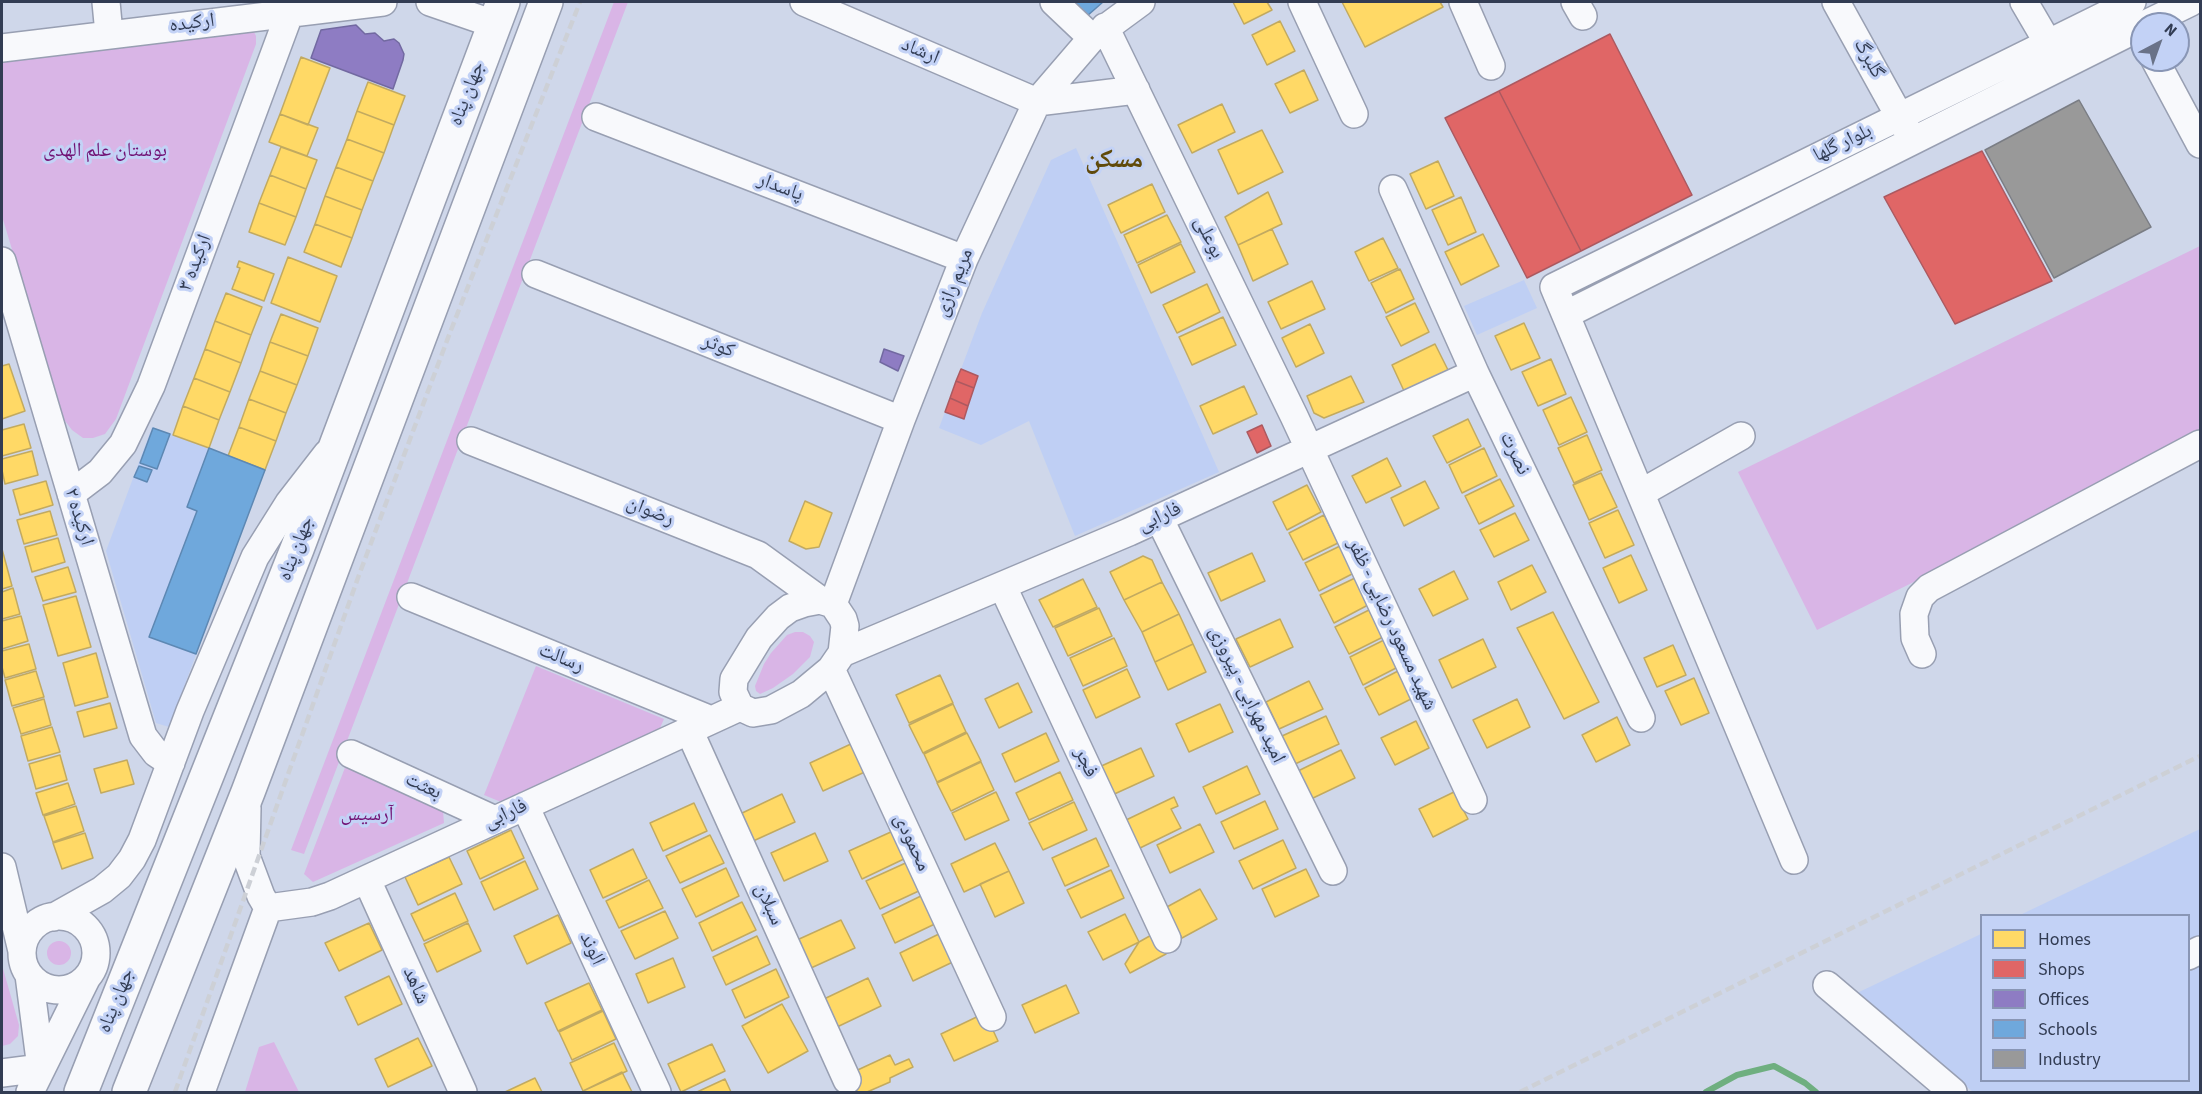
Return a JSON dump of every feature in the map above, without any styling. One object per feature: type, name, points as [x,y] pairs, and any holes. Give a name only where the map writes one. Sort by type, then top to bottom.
[{"type":"main road","name":"جهان پناه","points":[[129,1092],[248,792],[546,2]]},
{"type":"main road","name":"جهان پناه","points":[[81,1092],[297,549],[498,13]]},
{"type":"street","points":[[106,2],[109,34]]},
{"type":"street","name":"ارکیده","points":[[2,48],[273,10],[383,2]]},
{"type":"street","points":[[430,2],[498,13]]},
{"type":"street","name":"ارشاد","points":[[804,2],[1037,102]]},
{"type":"street","points":[[1054,2],[1098,33]]},
{"type":"street","name":"مریم رازی","points":[[826,602],[964,259],[1037,102],[1098,33],[1141,2]]},
{"type":"street","points":[[1302,2],[1354,114]]},
{"type":"street","points":[[1463,2],[1491,66]]},
{"type":"street","name":"گلبرگ","points":[[1836,2],[1912,141]]},
{"type":"street","points":[[2024,2],[2048,43]]},
{"type":"street","name":"بلوار گلها","points":[[2130,34],[1567,314],[1554,287],[2132,2]]},
{"type":"street","name":"بلوار گلها","points":[[2172,12],[2191,2]]},
{"type":"street","name":"ارکیده ۳","points":[[71,494],[100,472],[123,444],[150,386],[273,10]]},
{"type":"street","name":"بوعلی","points":[[1098,33],[1136,90],[1310,450]]},
{"type":"street","points":[[2162,72],[2200,144]]},
{"type":"street","points":[[1037,102],[1136,90]]},
{"type":"street","name":"پاسدار","points":[[596,117],[964,259]]},
{"type":"street","name":"نصرت","points":[[1392,189],[1475,374],[1641,718]]},
{"type":"street","name":"ارکیده ۲","points":[[2,261],[143,736],[156,753],[171,763]]},
{"type":"street","name":"کوثر","points":[[536,274],[901,420]]},
{"type":"street","points":[[1567,314],[1794,860]]},
{"type":"street","name":"فارابی","points":[[268,908],[312,902],[330,896],[740,707],[753,713],[771,710],[801,694],[836,661],[1159,518],[1475,374]]},
{"type":"street","points":[[1641,493],[1741,436]]},
{"type":"street","points":[[36,1080],[25,963],[25,938],[32,928],[102,890],[119,876],[142,840],[214,649],[255,557],[289,503],[338,441]]},
{"type":"street","name":"رضوان","points":[[471,441],[758,555],[826,602]]},
{"type":"street","points":[[1922,654],[1915,638],[1914,614],[1920,597],[1929,588],[2200,444]]},
{"type":"street","name":"شهید مسعود رضایی - ظفر","points":[[1310,450],[1473,800]]},
{"type":"street","name":"امید مهرابی - پیروزی","points":[[1159,518],[1334,871]]},
{"type":"street","name":"فجر","points":[[1003,587],[1167,939]]},
{"type":"street","name":"رسالت","points":[[411,597],[700,725]]},
{"type":"street","points":[[740,707],[733,692],[734,679],[759,638],[778,617],[790,608],[804,603],[826,602],[843,619],[845,626],[836,661]]},
{"type":"street","name":"محمودی","points":[[836,661],[992,1017]]},
{"type":"street","name":"سبلان","points":[[700,725],[847,1080]]},
{"type":"street","name":"بعثت","points":[[351,754],[495,820]]},
{"type":"street","points":[[201,1092],[268,908],[246,856],[248,792]]},
{"type":"street","name":"الوند","points":[[525,806],[657,1092]]},
{"type":"street","points":[[3,874],[48,918],[67,918],[79,922],[94,943],[93,968],[36,1080]]},
{"type":"street","points":[[3,874],[25,963],[38,984],[50,989],[63,990],[75,987],[86,979]]},
{"type":"street","name":"شاهد","points":[[367,880],[463,1092]]},
{"type":"street","points":[[1827,985],[1953,1092]]},
{"type":"street","points":[[2,1073],[36,1080]]},
{"type":"shaded area","points":[[1076,148],[1219,472],[1075,536],[1029,421],[981,445],[939,428],[982,313],[1051,160]]},
{"type":"shaded area","points":[[1524,280],[1537,308],[1477,335],[1464,306]]},
{"type":"shaded area","points":[[152,427],[265,470],[169,727],[156,723],[106,551]]},
{"type":"shaded area","points":[[2200,829],[2200,1092],[1973,1092],[1857,993],[1980,934],[1980,1082],[2190,1082],[2190,914],[2022,914]]},
{"type":"green space","points":[[614,2],[628,2],[304,854],[291,850]]},
{"type":"green space","name":"بوستان علم الهدی","points":[[246,29],[254,32],[256,44],[116,419],[105,434],[83,438],[72,430],[62,417],[2,216],[2,58]]},
{"type":"green space","points":[[2200,246],[2200,440],[1817,630],[1738,472]]},
{"type":"green space","points":[[803,632],[814,642],[810,657],[793,674],[760,694],[756,691],[755,686],[764,664],[787,635]]},
{"type":"green space","points":[[536,666],[664,719],[660,728],[501,802],[484,795]]},
{"type":"green space","name":"آرسیس","points":[[346,765],[443,811],[444,823],[313,882],[304,874]]},
{"type":"green space","points":[[59,941],[67,945],[71,953],[67,961],[59,965],[51,961],[47,953],[51,945]]},
{"type":"green space","points":[[2,965],[19,1025],[18,1036],[10,1044],[2,1046]]},
{"type":"green space","points":[[274,1042],[299,1092],[245,1092],[259,1047]]},
{"type":"building: Homes","points":[[1233,2],[1267,2],[1272,10],[1244,24]]},
{"type":"building: Homes","points":[[1342,2],[1440,2],[1443,7],[1365,47]]},
{"type":"building: Homes","points":[[1280,21],[1295,51],[1267,65],[1252,35]]},
{"type":"building: Homes","points":[[301,57],[330,68],[308,125],[280,114]]},
{"type":"building: Homes","points":[[1304,70],[1318,100],[1290,113],[1275,84]]},
{"type":"building: Homes","points":[[368,82],[405,96],[394,125],[357,111]]},
{"type":"building: Homes","points":[[1222,104],[1235,132],[1192,153],[1178,125]]},
{"type":"building: Homes","points":[[357,111],[394,125],[384,153],[347,139]]},
{"type":"building: Homes","points":[[280,114],[318,128],[307,156],[269,142]]},
{"type":"building: Homes","points":[[1262,130],[1283,172],[1238,194],[1218,150]]},
{"type":"building: Homes","points":[[347,139],[384,153],[373,181],[336,167]]},
{"type":"building: Homes","points":[[281,147],[317,160],[306,189],[270,175]]},
{"type":"building: Homes","points":[[1438,161],[1454,196],[1426,209],[1410,174]]},
{"type":"building: Homes","points":[[336,167],[373,181],[362,210],[325,196]]},
{"type":"building: Homes","points":[[270,175],[306,189],[296,217],[259,203]]},
{"type":"building: Homes","points":[[1152,184],[1165,212],[1121,233],[1108,205]]},
{"type":"building: Homes","points":[[1268,192],[1282,224],[1238,245],[1225,217]]},
{"type":"building: Homes","points":[[325,196],[362,210],[352,238],[315,224]]},
{"type":"building: Homes","points":[[1461,197],[1476,232],[1448,245],[1432,210]]},
{"type":"building: Homes","points":[[259,203],[296,217],[285,245],[249,232]]},
{"type":"building: Homes","points":[[1167,215],[1181,242],[1137,263],[1124,235]]},
{"type":"building: Homes","points":[[315,224],[352,238],[341,267],[304,252]]},
{"type":"building: Homes","points":[[1272,229],[1288,264],[1253,281],[1238,245]]},
{"type":"building: Homes","points":[[1483,234],[1499,266],[1461,285],[1445,252]]},
{"type":"building: Homes","points":[[1383,238],[1398,268],[1369,281],[1355,252]]},
{"type":"building: Homes","points":[[1181,244],[1195,272],[1151,293],[1138,265]]},
{"type":"building: Homes","points":[[288,257],[337,276],[320,322],[271,303]]},
{"type":"building: Homes","points":[[239,261],[274,274],[264,301],[232,289],[240,268],[237,267]]},
{"type":"building: Homes","points":[[1400,269],[1414,299],[1386,313],[1371,283]]},
{"type":"building: Homes","points":[[1312,281],[1325,309],[1281,329],[1268,302]]},
{"type":"building: Homes","points":[[1207,284],[1220,312],[1177,333],[1163,305]]},
{"type":"building: Homes","points":[[226,293],[262,307],[251,335],[215,321]]},
{"type":"building: Homes","points":[[1415,303],[1429,332],[1401,346],[1386,317]]},
{"type":"building: Homes","points":[[281,314],[318,328],[308,356],[270,342]]},
{"type":"building: Homes","points":[[1223,317],[1236,345],[1192,365],[1179,337]]},
{"type":"building: Homes","points":[[215,321],[251,335],[241,363],[205,349]]},
{"type":"building: Homes","points":[[1524,323],[1540,358],[1511,370],[1495,336]]},
{"type":"building: Homes","points":[[1310,324],[1324,353],[1296,367],[1282,338]]},
{"type":"building: Homes","points":[[270,342],[308,356],[297,385],[260,371]]},
{"type":"building: Homes","points":[[1435,344],[1449,372],[1405,393],[1392,365]]},
{"type":"building: Homes","points":[[205,349],[241,363],[230,392],[194,378]]},
{"type":"building: Homes","points":[[1551,359],[1566,394],[1538,406],[1522,372]]},
{"type":"building: Homes","points":[[9,364],[25,411],[2,419],[2,366]]},
{"type":"building: Homes","points":[[260,371],[297,385],[286,413],[249,399]]},
{"type":"building: Homes","points":[[1351,376],[1364,402],[1324,418],[1314,413],[1307,396]]},
{"type":"building: Homes","points":[[194,378],[230,392],[219,420],[183,406]]},
{"type":"building: Homes","points":[[1244,386],[1257,414],[1213,434],[1200,406]]},
{"type":"building: Homes","points":[[1571,397],[1587,432],[1559,445],[1543,410]]},
{"type":"building: Homes","points":[[249,399],[286,413],[276,441],[239,427]]},
{"type":"building: Homes","points":[[183,406],[219,420],[209,448],[173,435]]},
{"type":"building: Homes","points":[[1468,419],[1481,446],[1447,463],[1433,436]]},
{"type":"building: Homes","points":[[24,424],[31,448],[2,456],[2,430]]},
{"type":"building: Homes","points":[[239,427],[276,441],[265,470],[228,456]]},
{"type":"building: Homes","points":[[1587,435],[1602,470],[1574,483],[1558,448]]},
{"type":"building: Homes","points":[[1484,448],[1497,476],[1462,493],[1449,465]]},
{"type":"building: Homes","points":[[32,451],[38,475],[5,484],[2,459]]},
{"type":"building: Homes","points":[[1387,458],[1401,486],[1366,503],[1352,476]]},
{"type":"building: Homes","points":[[1601,473],[1617,507],[1589,520],[1573,485]]},
{"type":"building: Homes","points":[[1500,479],[1514,506],[1479,524],[1465,496]]},
{"type":"building: Homes","points":[[46,481],[53,505],[20,515],[13,490]]},
{"type":"building: Homes","points":[[1425,481],[1439,508],[1404,526],[1391,498]]},
{"type":"building: Homes","points":[[1307,485],[1321,512],[1287,530],[1273,502]]},
{"type":"building: Homes","points":[[805,501],[832,513],[819,547],[806,549],[789,541]]},
{"type":"building: Homes","points":[[1618,510],[1634,545],[1605,558],[1589,523]]},
{"type":"building: Homes","points":[[50,511],[57,535],[24,544],[17,520]]},
{"type":"building: Homes","points":[[1515,513],[1529,540],[1494,557],[1480,530]]},
{"type":"building: Homes","points":[[1324,515],[1338,543],[1303,560],[1289,533]]},
{"type":"building: Homes","points":[[58,538],[65,562],[32,572],[25,547]]},
{"type":"building: Homes","points":[[1340,546],[1354,573],[1319,591],[1305,563]]},
{"type":"building: Homes","points":[[2,549],[12,586],[2,589]]},
{"type":"building: Homes","points":[[1252,553],[1265,581],[1221,601],[1208,573]]},
{"type":"building: Homes","points":[[1631,555],[1647,590],[1619,603],[1603,568]]},
{"type":"building: Homes","points":[[1143,556],[1152,560],[1162,582],[1124,600],[1110,572]]},
{"type":"building: Homes","points":[[1532,565],[1546,592],[1511,610],[1498,582]]},
{"type":"building: Homes","points":[[68,567],[76,592],[43,601],[35,577]]},
{"type":"building: Homes","points":[[1454,571],[1468,599],[1433,616],[1419,589]]},
{"type":"building: Homes","points":[[1355,578],[1368,605],[1334,623],[1320,595]]},
{"type":"building: Homes","points":[[1083,579],[1097,607],[1053,627],[1039,600]]},
{"type":"building: Homes","points":[[1162,582],[1179,614],[1142,632],[1124,600]]},
{"type":"building: Homes","points":[[13,588],[20,614],[2,619],[2,592]]},
{"type":"building: Homes","points":[[76,596],[91,647],[58,656],[43,605]]},
{"type":"building: Homes","points":[[1099,608],[1112,636],[1068,656],[1055,628]]},
{"type":"building: Homes","points":[[1369,610],[1383,637],[1349,654],[1335,627]]},
{"type":"building: Homes","points":[[1553,612],[1599,702],[1564,719],[1517,628]]},
{"type":"building: Homes","points":[[1179,614],[1193,644],[1155,662],[1142,632]]},
{"type":"building: Homes","points":[[21,616],[28,641],[2,649],[2,621]]},
{"type":"building: Homes","points":[[1280,619],[1293,647],[1250,667],[1236,639]]},
{"type":"building: Homes","points":[[1114,638],[1127,666],[1083,686],[1070,658]]},
{"type":"building: Homes","points":[[1483,639],[1496,667],[1452,688],[1439,660]]},
{"type":"building: Homes","points":[[1384,640],[1398,667],[1363,685],[1350,657]]},
{"type":"building: Homes","points":[[29,644],[36,669],[5,678],[2,651]]},
{"type":"building: Homes","points":[[1193,644],[1206,672],[1168,690],[1155,662]]},
{"type":"building: Homes","points":[[1673,645],[1686,675],[1657,687],[1644,658]]},
{"type":"building: Homes","points":[[96,653],[108,697],[75,706],[63,663]]},
{"type":"building: Homes","points":[[1127,669],[1140,697],[1096,718],[1083,690]]},
{"type":"building: Homes","points":[[1400,670],[1413,698],[1379,715],[1365,688]]},
{"type":"building: Homes","points":[[36,671],[44,697],[12,706],[5,680]]},
{"type":"building: Homes","points":[[940,675],[953,703],[909,723],[896,695]]},
{"type":"building: Homes","points":[[1694,678],[1709,713],[1681,725],[1665,691]]},
{"type":"building: Homes","points":[[1309,681],[1323,709],[1279,729],[1266,702]]},
{"type":"building: Homes","points":[[1018,683],[1032,712],[999,728],[985,699]]},
{"type":"building: Homes","points":[[44,699],[51,725],[21,734],[13,708]]},
{"type":"building: Homes","points":[[1517,699],[1530,727],[1487,748],[1473,720]]},
{"type":"building: Homes","points":[[110,703],[117,728],[84,737],[77,712]]},
{"type":"building: Homes","points":[[953,704],[966,732],[923,753],[909,725]]},
{"type":"building: Homes","points":[[1220,704],[1233,732],[1189,752],[1176,724]]},
{"type":"building: Homes","points":[[1326,716],[1339,744],[1295,764],[1282,736]]},
{"type":"building: Homes","points":[[1617,717],[1630,745],[1596,762],[1582,735]]},
{"type":"building: Homes","points":[[1416,721],[1429,748],[1395,765],[1381,738]]},
{"type":"building: Homes","points":[[52,727],[60,752],[28,761],[21,736]]},
{"type":"building: Homes","points":[[967,733],[981,761],[937,782],[924,754]]},
{"type":"building: Homes","points":[[1046,733],[1059,761],[1015,782],[1002,754]]},
{"type":"building: Homes","points":[[853,743],[867,771],[823,791],[810,763]]},
{"type":"building: Homes","points":[[1141,748],[1154,776],[1110,796],[1097,768]]},
{"type":"building: Homes","points":[[1341,750],[1355,778],[1311,799],[1298,771]]},
{"type":"building: Homes","points":[[60,755],[67,780],[36,789],[29,764]]},
{"type":"building: Homes","points":[[127,760],[134,784],[101,793],[94,769]]},
{"type":"building: Homes","points":[[981,762],[994,790],[951,811],[937,783]]},
{"type":"building: Homes","points":[[1247,766],[1260,794],[1216,814],[1203,787]]},
{"type":"building: Homes","points":[[1060,772],[1073,800],[1029,820],[1016,793]]},
{"type":"building: Homes","points":[[68,783],[75,804],[43,815],[36,793]]},
{"type":"building: Homes","points":[[996,792],[1009,820],[965,840],[952,813]]},
{"type":"building: Homes","points":[[1454,792],[1468,819],[1433,837],[1419,809]]},
{"type":"building: Homes","points":[[782,794],[795,822],[751,842],[738,815]]},
{"type":"building: Homes","points":[[1174,797],[1178,806],[1171,809],[1181,828],[1138,849],[1124,821]]},
{"type":"building: Homes","points":[[1265,801],[1278,829],[1234,849],[1221,822]]},
{"type":"building: Homes","points":[[1074,802],[1087,830],[1043,850],[1029,823]]},
{"type":"building: Homes","points":[[694,803],[707,831],[663,851],[650,823]]},
{"type":"building: Homes","points":[[76,806],[84,831],[53,842],[44,816]]},
{"type":"building: Homes","points":[[1200,824],[1214,852],[1170,873],[1157,845]]},
{"type":"building: Homes","points":[[511,830],[524,858],[480,879],[467,851]]},
{"type":"building: Homes","points":[[893,831],[906,858],[862,879],[849,851]]},
{"type":"building: Homes","points":[[85,833],[93,858],[62,869],[53,843]]},
{"type":"building: Homes","points":[[815,833],[828,861],[784,881],[771,853]]},
{"type":"building: Homes","points":[[710,835],[724,863],[680,883],[666,856]]},
{"type":"building: Homes","points":[[1096,838],[1109,866],[1065,886],[1052,858]]},
{"type":"building: Homes","points":[[1283,840],[1296,868],[1253,889],[1239,861]]},
{"type":"building: Homes","points":[[995,843],[1009,871],[964,892],[951,864]]},
{"type":"building: Homes","points":[[633,849],[647,878],[603,898],[590,870]]},
{"type":"building: Homes","points":[[449,857],[462,884],[418,905],[405,877]]},
{"type":"building: Homes","points":[[525,861],[538,889],[494,910],[481,882]]},
{"type":"building: Homes","points":[[910,861],[923,889],[880,909],[866,881]]},
{"type":"building: Homes","points":[[726,868],[739,896],[696,917],[682,889]]},
{"type":"building: Homes","points":[[1306,869],[1319,896],[1275,917],[1262,889]]},
{"type":"building: Homes","points":[[1111,870],[1124,898],[1081,918],[1067,890]]},
{"type":"building: Homes","points":[[1009,871],[1024,903],[995,917],[980,884]]},
{"type":"building: Homes","points":[[649,880],[663,908],[619,928],[606,901]]},
{"type":"building: Homes","points":[[1200,889],[1217,919],[1182,938],[1165,908]]},
{"type":"building: Homes","points":[[455,893],[468,921],[424,941],[411,914]]},
{"type":"building: Homes","points":[[925,894],[939,922],[895,943],[882,915]]},
{"type":"building: Homes","points":[[742,902],[756,930],[712,951],[699,923]]},
{"type":"building: Homes","points":[[665,911],[678,938],[635,959],[621,931]]},
{"type":"building: Homes","points":[[1125,914],[1139,942],[1103,960],[1088,932]]},
{"type":"building: Homes","points":[[558,915],[571,943],[527,964],[514,936]]},
{"type":"building: Homes","points":[[841,920],[855,948],[811,968],[797,940]]},
{"type":"building: Homes","points":[[369,923],[382,950],[339,971],[325,943]]},
{"type":"building: Homes","points":[[468,923],[481,951],[437,972],[424,944]]},
{"type":"building: Homes","points":[[943,932],[957,960],[913,981],[900,953]]},
{"type":"building: Homes","points":[[1155,933],[1166,954],[1130,973],[1125,964],[1139,942]]},
{"type":"building: Homes","points":[[757,936],[770,964],[726,985],[713,957]]},
{"type":"building: Homes","points":[[673,958],[685,987],[648,1003],[636,974]]},
{"type":"building: Homes","points":[[776,969],[789,997],[745,1018],[732,990]]},
{"type":"building: Homes","points":[[389,976],[402,1004],[358,1025],[345,997]]},
{"type":"building: Homes","points":[[868,978],[881,1006],[837,1027],[824,999]]},
{"type":"building: Homes","points":[[589,983],[602,1010],[558,1031],[545,1003]]},
{"type":"building: Homes","points":[[1066,985],[1079,1013],[1035,1033],[1022,1005]]},
{"type":"building: Homes","points":[[782,1004],[808,1051],[768,1073],[742,1026]]},
{"type":"building: Homes","points":[[603,1011],[616,1039],[572,1060],[559,1032]]},
{"type":"building: Homes","points":[[985,1013],[998,1041],[954,1061],[941,1034]]},
{"type":"building: Homes","points":[[418,1038],[432,1066],[388,1087],[375,1059]]},
{"type":"building: Homes","points":[[614,1043],[627,1071],[583,1091],[570,1063]]},
{"type":"building: Homes","points":[[712,1044],[725,1071],[681,1092],[668,1064]]},
{"type":"building: Homes","points":[[890,1055],[895,1065],[909,1059],[913,1067],[890,1078],[890,1082],[867,1092],[857,1092],[849,1074]]},
{"type":"building: Homes","points":[[622,1072],[632,1092],[583,1092],[583,1091]]},
{"type":"building: Homes","points":[[535,1078],[542,1092],[505,1092]]},
{"type":"building: Homes","points":[[725,1079],[731,1092],[697,1092]]},
{"type":"building: Shops","points":[[1610,34],[1692,195],[1581,251],[1499,91]]},
{"type":"building: Shops","points":[[1499,91],[1581,251],[1527,278],[1445,118]]},
{"type":"building: Shops","points":[[1982,151],[2052,281],[1955,324],[1884,197]]},
{"type":"building: Shops","points":[[961,369],[978,376],[974,388],[956,381]]},
{"type":"building: Shops","points":[[956,381],[974,388],[968,406],[950,398]]},
{"type":"building: Shops","points":[[950,398],[968,406],[964,419],[945,412]]},
{"type":"building: Shops","points":[[1262,425],[1271,446],[1257,453],[1247,432]]},
{"type":"building: Offices","points":[[356,25],[365,34],[375,33],[384,41],[394,39],[399,43],[404,54],[393,89],[311,58],[321,30]]},
{"type":"building: Offices","points":[[884,349],[904,356],[898,371],[880,362]]},
{"type":"building: Schools","points":[[1073,2],[1103,2],[1087,16]]},
{"type":"building: Schools","points":[[153,428],[170,434],[157,469],[140,463]]},
{"type":"building: Schools","points":[[209,448],[265,470],[196,654],[149,637],[197,511],[187,507]]},
{"type":"building: Schools","points":[[139,466],[152,470],[147,482],[134,477]]},
{"type":"building: Industry","points":[[2079,100],[2151,227],[2054,278],[1985,150]]},
{"type":"waterway","points":[[1706,1092],[1737,1075],[1774,1066],[1805,1083],[1816,1092]]},
{"type":"railway","points":[[175,1092],[359,575],[451,330],[580,2]]},
{"type":"railway","points":[[1520,1092],[2200,756]]},
{"type":"district","name":"مسکن","points":[[1114,161]]}]
